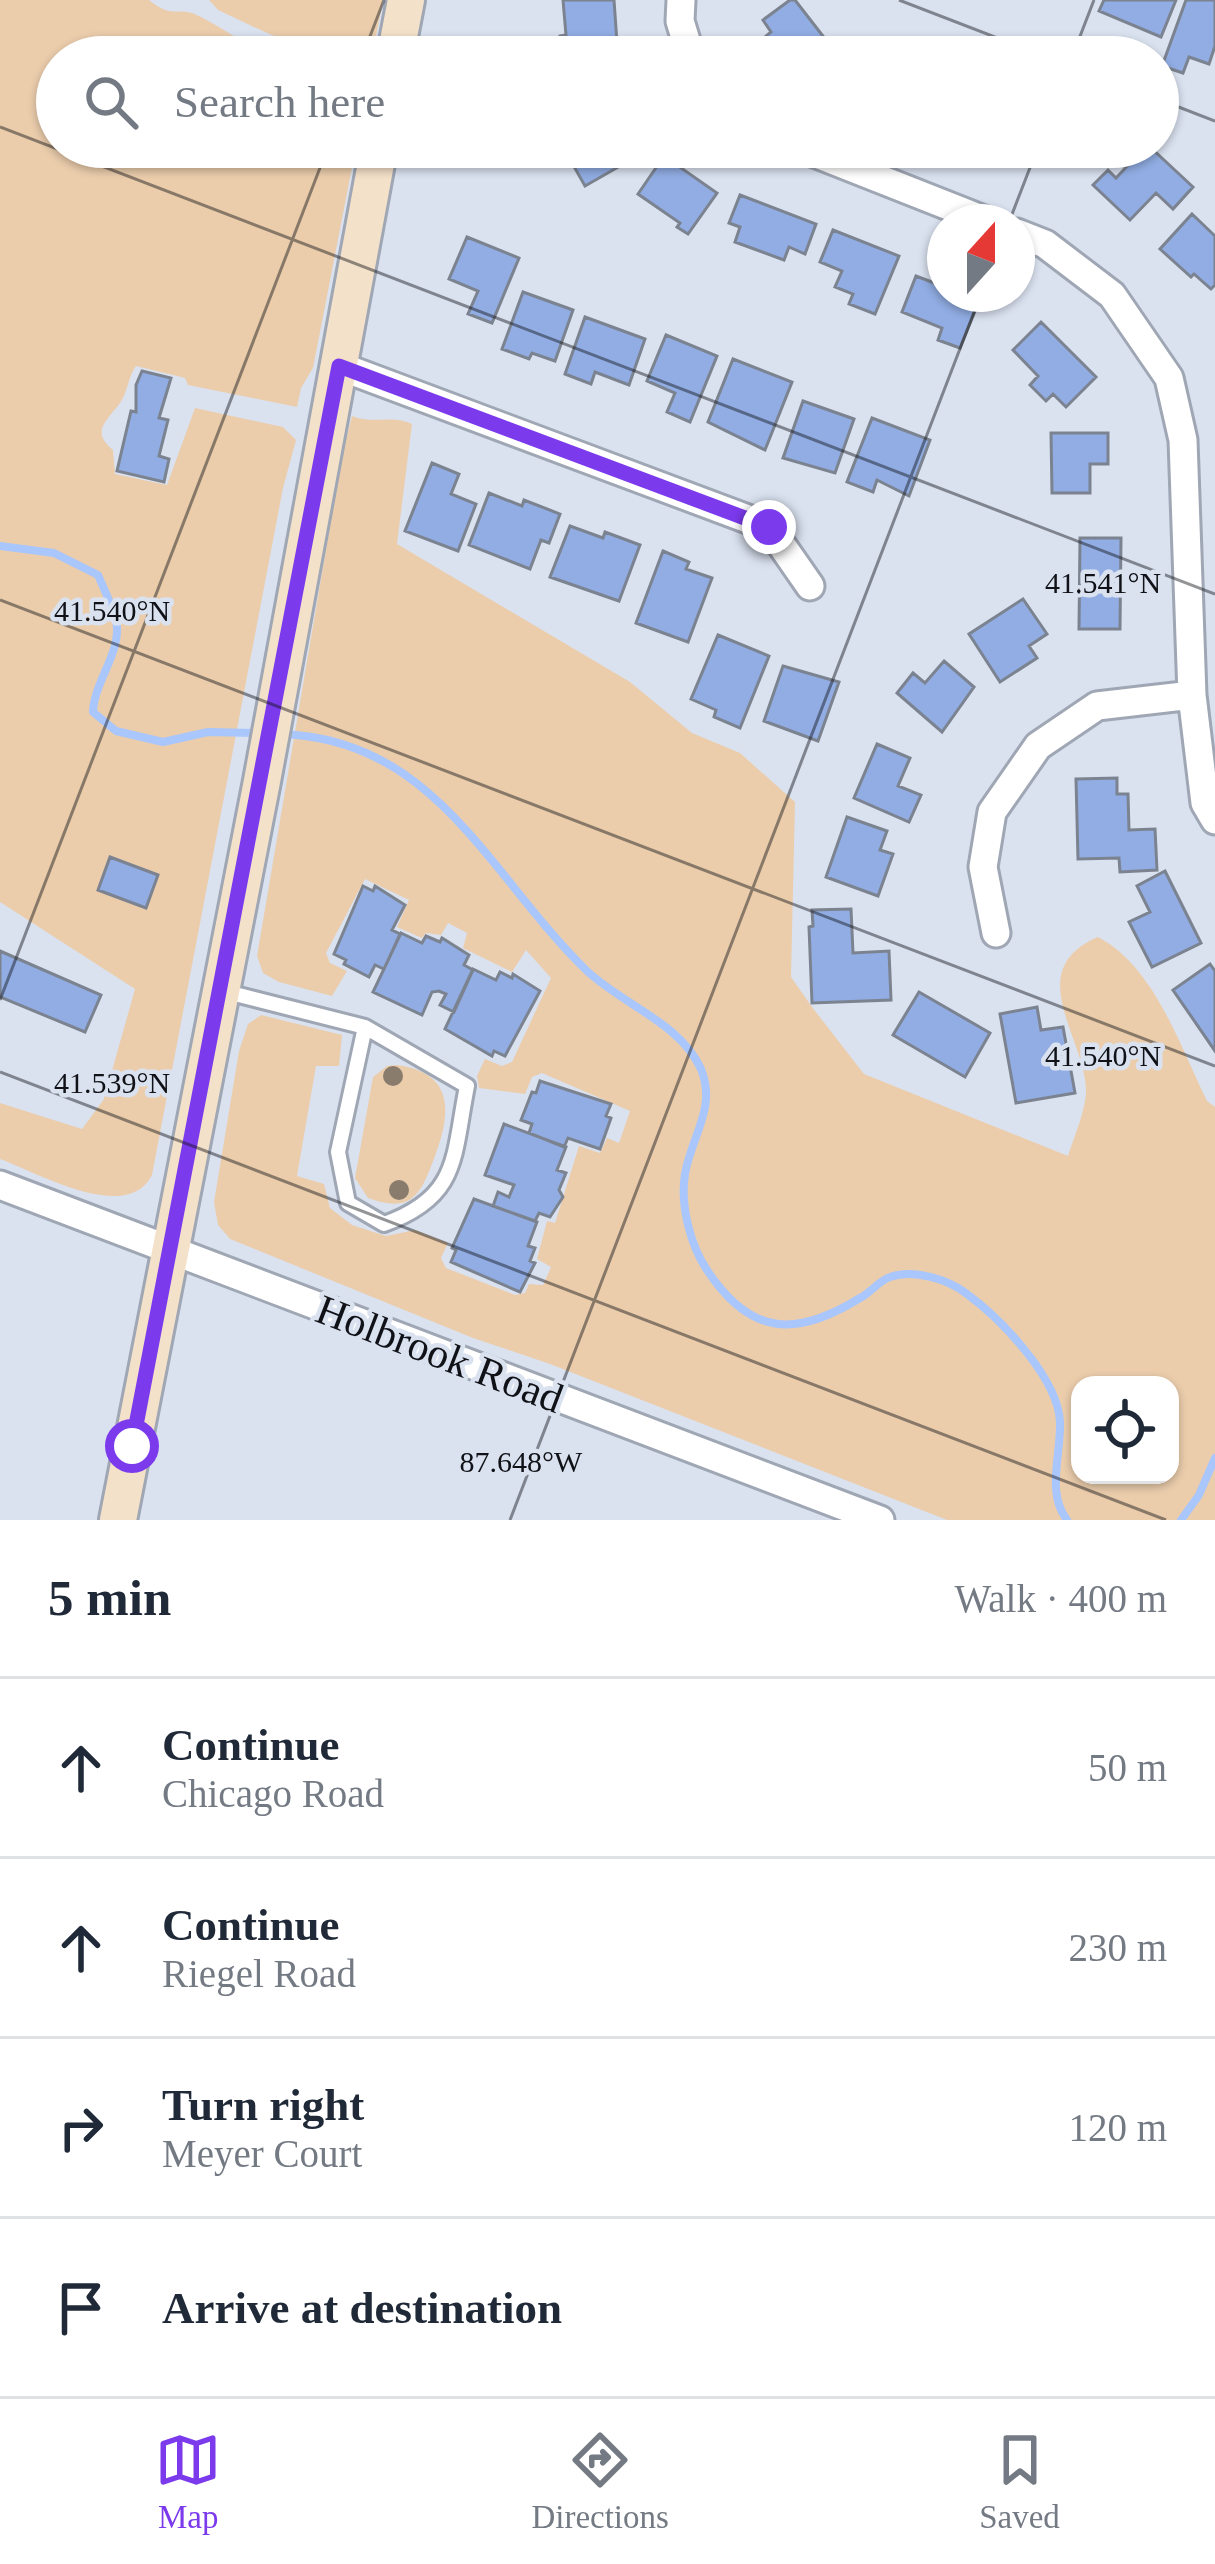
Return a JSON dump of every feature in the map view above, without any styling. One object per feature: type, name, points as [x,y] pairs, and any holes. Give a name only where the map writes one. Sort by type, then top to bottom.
[{"type":"street","points":[[399,36],[406,0]]},
{"type":"street","points":[[682,0],[685,36]]},
{"type":"street","points":[[118,1520],[375,168]]},
{"type":"street","points":[[852,168],[943,204]]},
{"type":"street","points":[[1035,240],[1112,295],[1169,378],[1202,515],[1192,695],[1204,803],[1215,820]]},
{"type":"street","points":[[339,366],[769,527],[811,586]]},
{"type":"street","points":[[996,933],[983,867],[992,812],[1038,746],[1097,706],[1192,695]]},
{"type":"street","name":"Holbrook Road","points":[[0,1185],[880,1520]]},
{"type":"lane","points":[[221,990],[365,1027],[466,1086],[448,1178],[418,1212],[384,1224],[348,1203],[338,1152],[365,1027]]},
{"type":"shaded area","points":[[0,0],[149,0],[165,10],[193,13],[234,36],[36,36],[36,168],[352,168],[313,368],[297,407],[188,385],[185,378],[136,366],[102,432],[113,450],[115,474],[167,485],[195,408],[283,427],[296,440],[152,1175],[140,1189],[123,1195],[82,1191],[0,1159],[0,1103],[82,1129],[104,1099],[135,989],[0,902]]},
{"type":"shaded area","points":[[209,0],[383,0],[376,36],[276,36],[218,10]]},
{"type":"shaded area","points":[[352,416],[412,424],[397,544],[630,682],[692,733],[740,753],[795,802],[791,977],[864,1074],[1068,1156],[1086,1090],[1063,1006],[1064,967],[1075,951],[1098,937],[1118,950],[1150,987],[1207,1101],[1215,1107],[1215,1520],[947,1520],[230,1239],[218,1225],[214,1202],[239,1051],[248,1024],[261,1015],[342,1035],[339,1066],[316,1066],[297,1176],[324,1184],[330,1208],[352,1225],[386,1236],[415,1230],[448,1243],[441,1258],[446,1268],[515,1295],[525,1293],[529,1284],[543,1285],[551,1267],[537,1259],[547,1221],[555,1223],[579,1146],[600,1153],[607,1138],[619,1143],[630,1111],[542,1073],[532,1077],[525,1094],[479,1088],[477,1076],[485,1059],[502,1066],[512,1062],[551,978],[526,950],[512,972],[463,948],[467,933],[448,923],[441,935],[426,933],[422,938],[397,927],[409,900],[365,879],[326,953],[330,963],[347,971],[332,996],[279,982],[263,973],[257,956]]},
{"type":"shaded area","points":[[397,1065],[430,1077],[444,1097],[445,1110],[440,1140],[424,1182],[411,1199],[391,1204],[368,1198],[355,1178],[373,1077]]},
{"type":"building","points":[[563,0],[614,0],[617,36],[560,36],[566,35]]},
{"type":"building","points":[[795,0],[823,36],[766,36],[771,32],[763,20]]},
{"type":"building","points":[[1104,0],[1176,0],[1161,36],[1099,11]]},
{"type":"building","points":[[1186,0],[1215,0],[1215,46],[1209,64],[1189,57],[1183,73],[1179,72],[1179,36],[1173,36]]},
{"type":"building","points":[[575,168],[616,168],[585,186]]},
{"type":"building","points":[[656,168],[681,168],[717,193],[688,234],[638,194]]},
{"type":"building","points":[[1125,168],[1173,168],[1193,187],[1173,209],[1156,193],[1130,220],[1093,185],[1108,170],[1116,178]]},
{"type":"building","points":[[740,195],[816,224],[805,254],[789,247],[784,260],[735,242],[740,227],[729,223]]},
{"type":"building","points":[[1192,214],[1215,236],[1215,285],[1211,289],[1160,249]]},
{"type":"building","points":[[833,230],[899,256],[875,314],[849,304],[853,294],[835,287],[842,271],[820,262]]},
{"type":"building","points":[[467,237],[519,258],[492,323],[468,314],[478,291],[449,279]]},
{"type":"building","points":[[916,276],[927,280],[927,312],[975,312],[960,348],[938,340],[942,328],[902,312]]},
{"type":"building","points":[[523,292],[573,310],[555,361],[532,353],[529,359],[502,349]]},
{"type":"building","points":[[585,317],[645,339],[629,385],[595,372],[591,384],[565,374]]},
{"type":"building","points":[[1041,322],[1096,377],[1066,407],[1053,394],[1046,401],[1030,385],[1038,376],[1013,350]]},
{"type":"building","points":[[666,335],[717,356],[690,422],[667,412],[675,393],[647,381]]},
{"type":"building","points":[[733,359],[792,382],[765,450],[708,422]]},
{"type":"building","points":[[142,371],[171,378],[159,418],[168,420],[159,456],[169,459],[164,482],[117,471],[131,411],[136,412],[136,385]]},
{"type":"building","points":[[803,401],[854,419],[835,473],[783,458]]},
{"type":"building","points":[[872,418],[930,440],[909,496],[877,480],[873,492],[847,482]]},
{"type":"building","points":[[1051,433],[1108,433],[1108,464],[1090,464],[1090,493],[1052,493]]},
{"type":"building","points":[[432,463],[459,474],[451,494],[476,504],[458,551],[405,531]]},
{"type":"building","points":[[489,493],[560,514],[549,543],[541,540],[530,569],[469,545]]},
{"type":"building","points":[[570,526],[640,545],[619,601],[550,577]]},
{"type":"building","points":[[1080,538],[1121,538],[1120,629],[1079,629]]},
{"type":"building","points":[[663,551],[689,562],[686,569],[712,578],[688,642],[636,623]]},
{"type":"building","points":[[1023,599],[1047,634],[1029,646],[1037,658],[1000,682],[969,634]]},
{"type":"building","points":[[718,635],[769,656],[740,728],[714,717],[716,710],[691,699]]},
{"type":"building","points":[[944,661],[974,687],[942,732],[897,693],[913,673],[925,683]]},
{"type":"building","points":[[783,666],[839,682],[818,741],[764,721]]},
{"type":"building","points":[[877,744],[910,758],[898,786],[921,795],[909,822],[854,798]]},
{"type":"building","points":[[1117,778],[1117,794],[1128,794],[1129,830],[1155,829],[1157,870],[1120,872],[1119,858],[1078,859],[1076,779]]},
{"type":"building","points":[[847,817],[887,831],[880,850],[893,854],[878,896],[826,877]]},
{"type":"building","points":[[110,857],[158,875],[146,908],[98,890]]},
{"type":"building","points":[[1165,871],[1201,943],[1152,967],[1129,922],[1150,912],[1137,886]]},
{"type":"building","points":[[363,886],[373,891],[375,886],[405,905],[392,930],[400,934],[384,969],[375,965],[369,977],[334,954]]},
{"type":"building","points":[[851,909],[853,953],[889,951],[891,1000],[812,1003],[812,910]]},
{"type":"building","points":[[401,933],[422,943],[426,936],[440,942],[442,938],[469,955],[464,965],[473,970],[454,1012],[440,1005],[446,994],[439,991],[432,992],[422,1015],[373,992]]},
{"type":"building","points":[[0,951],[101,995],[85,1032],[0,997]]},
{"type":"building","points":[[1210,964],[1215,971],[1215,1051],[1173,990]]},
{"type":"building","points":[[473,969],[496,980],[500,972],[512,978],[513,974],[540,991],[505,1056],[494,1051],[492,1056],[445,1029]]},
{"type":"building","points":[[919,992],[990,1033],[965,1077],[893,1035]]},
{"type":"building","points":[[1037,1007],[1041,1030],[1063,1027],[1075,1093],[1016,1103],[1000,1014]]},
{"type":"building","points":[[540,1081],[611,1104],[600,1149],[568,1138],[564,1147],[529,1133],[532,1124],[521,1120]]},
{"type":"building","points":[[504,1124],[566,1147],[557,1170],[566,1173],[559,1190],[563,1197],[550,1217],[539,1213],[535,1221],[493,1206],[498,1192],[509,1197],[514,1185],[485,1175]]},
{"type":"building","points":[[474,1199],[537,1222],[528,1246],[535,1248],[530,1261],[535,1263],[520,1292],[451,1262],[456,1250],[452,1248]]},
{"type":"waterway","points":[[0,546],[54,553],[98,575],[117,632],[93,712],[116,731],[163,742],[208,732],[259,733]]},
{"type":"waterway","points":[[280,734],[334,741],[380,759],[419,785],[455,818],[585,969],[679,1038],[701,1069],[706,1097],[685,1174],[688,1224],[707,1270],[741,1308],[776,1324],[816,1320],[886,1279],[909,1274],[950,1284],[996,1319],[1039,1369],[1057,1406],[1057,1498],[1067,1520]]},
{"type":"waterway","points":[[1181,1520],[1199,1495],[1215,1458]]},
{"type":"route","points":[[132,1446],[339,366],[769,527]]}]
